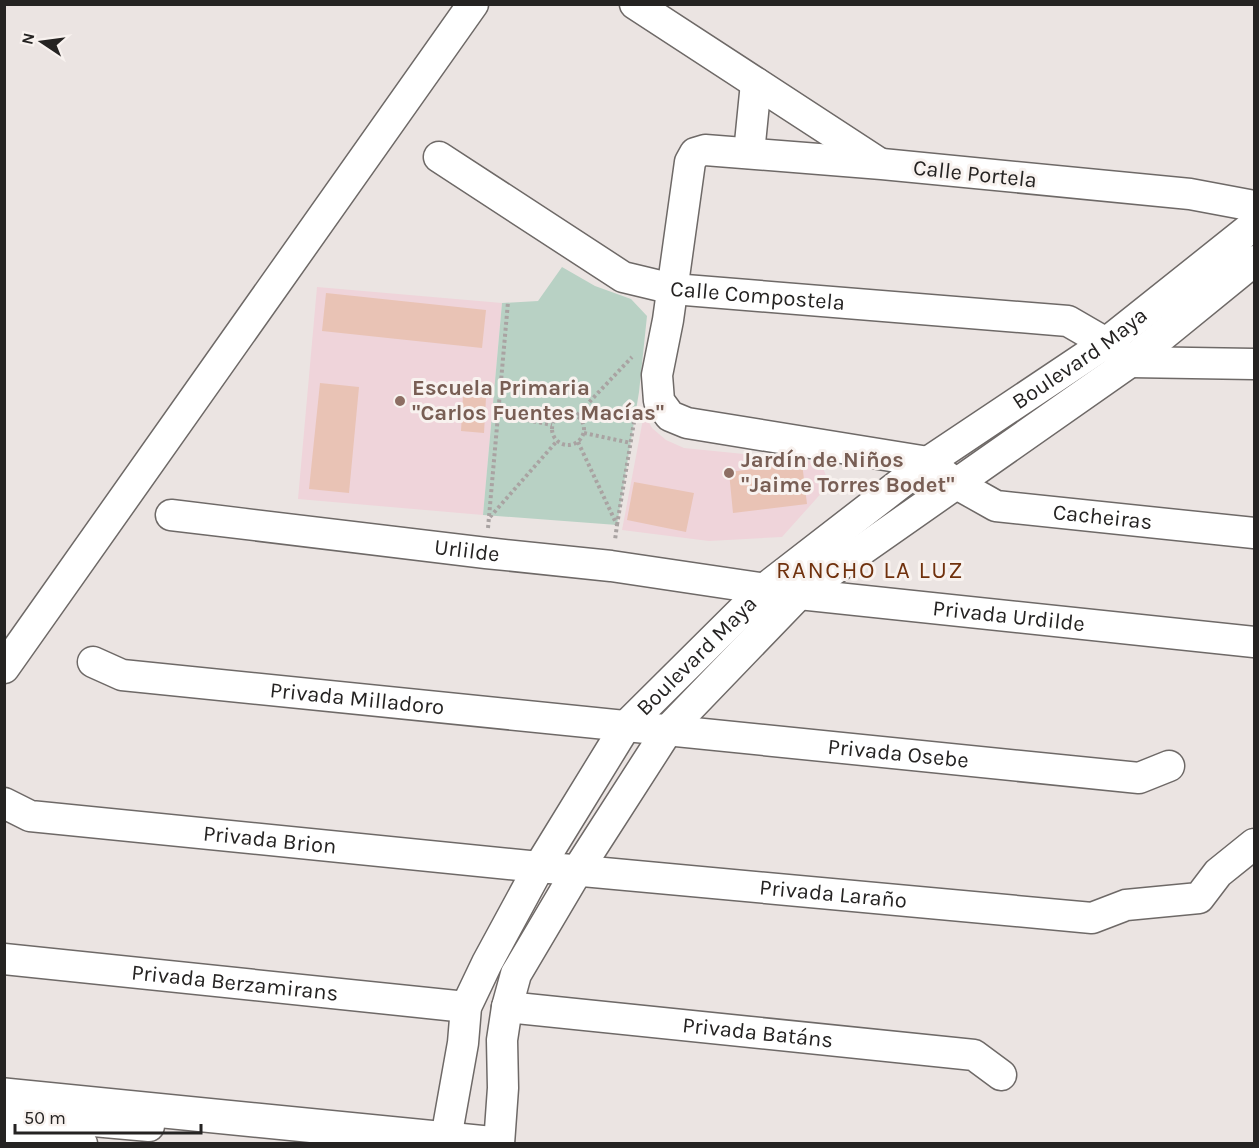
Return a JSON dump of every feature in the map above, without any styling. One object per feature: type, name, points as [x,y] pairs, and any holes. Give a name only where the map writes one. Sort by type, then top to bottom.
[{"type":"main road","points":[[4,1095],[445,1140],[498,1143]]},
{"type":"street","points":[[4,668],[473,4]]},
{"type":"street","points":[[635,4],[882,164]]},
{"type":"street","points":[[749,153],[756,83]]},
{"type":"street","name":"Calle Portela","points":[[673,289],[690,162],[695,153],[705,150],[882,164],[1190,194],[1254,206]]},
{"type":"street","name":"Calle Compostela","points":[[439,157],[623,277],[673,289],[1068,321],[1106,343],[1130,362]]},
{"type":"street","name":"Boulevard Maya","points":[[445,1140],[463,1043],[466,1007],[539,867],[625,727],[764,589],[927,462],[1106,343],[1254,225]]},
{"type":"street","name":"Boulevard Maya","points":[[498,1143],[503,1088],[502,1040],[507,1007],[516,974],[577,871],[667,730],[799,594],[1130,362],[1254,261]]},
{"type":"street","points":[[673,289],[657,375],[659,401],[670,416],[687,423],[927,462]]},
{"type":"street","points":[[1130,362],[1254,364]]},
{"type":"street","name":"Cacheiras","points":[[927,462],[955,483],[996,506],[1254,533]]},
{"type":"street","name":"Urlilde","points":[[171,515],[611,566],[764,589]]},
{"type":"street","name":"Privada Urdilde","points":[[764,589],[1254,642]]},
{"type":"street","name":"Privada Milladoro","points":[[93,662],[122,675],[625,727]]},
{"type":"street","name":"Privada Osebe","points":[[625,727],[1139,777],[1169,766]]},
{"type":"street","name":"Privada Brion","points":[[4,803],[30,816],[539,867]]},
{"type":"street","name":"Privada Laraño","points":[[539,867],[1092,918],[1126,905],[1199,898],[1218,873],[1254,844]]},
{"type":"street","name":"Privada Berzamirans","points":[[4,959],[466,1007]]},
{"type":"street","name":"Privada Batáns","points":[[507,1007],[974,1055],[1001,1075]]},
{"type":"street","points":[[4,1113],[349,1143]]},
{"type":"street","points":[[4,1136],[82,1143]]},
{"type":"path","points":[[486,553],[508,302]]},
{"type":"path","points":[[577,415],[635,354]]},
{"type":"path","points":[[611,566],[636,412]]},
{"type":"path","points":[[572,413],[577,415],[583,423],[584,433],[578,442],[567,445],[557,441],[552,425],[562,414],[572,413]]},
{"type":"path","points":[[498,414],[552,425]]},
{"type":"path","points":[[584,433],[631,443]]},
{"type":"path","points":[[489,517],[557,441]]},
{"type":"path","points":[[578,442],[617,525]]},
{"type":"shaded area","name":"Escuela Primaria \"Carlos Fuentes Macías\"","points":[[317,287],[502,303],[483,515],[298,499]]},
{"type":"shaded area","name":"Jardín de Niños \"Jaime Torres Bodet\"","points":[[644,414],[652,428],[666,440],[684,448],[813,461],[823,468],[827,478],[825,489],[782,537],[709,541],[622,530]]},
{"type":"green space","points":[[562,267],[595,286],[631,299],[647,316],[639,392],[617,525],[483,515],[502,303],[538,301]]},
{"type":"building","points":[[326,293],[486,310],[482,348],[322,331]]},
{"type":"building","points":[[320,383],[359,387],[349,493],[309,489]]},
{"type":"building","points":[[463,396],[486,398],[484,433],[461,431]]},
{"type":"building","points":[[802,463],[807,504],[733,513],[729,472]]},
{"type":"building","points":[[634,482],[694,493],[686,532],[627,520]]},
{"type":"place","name":"Escuela Primaria \"Carlos Fuentes Macías\"","points":[[400,401]]},
{"type":"place","name":"Jardín de Niños \"Jaime Torres Bodet\"","points":[[729,473]]},
{"type":"district","name":"RANCHO LA LUZ","points":[[870,570]]}]
